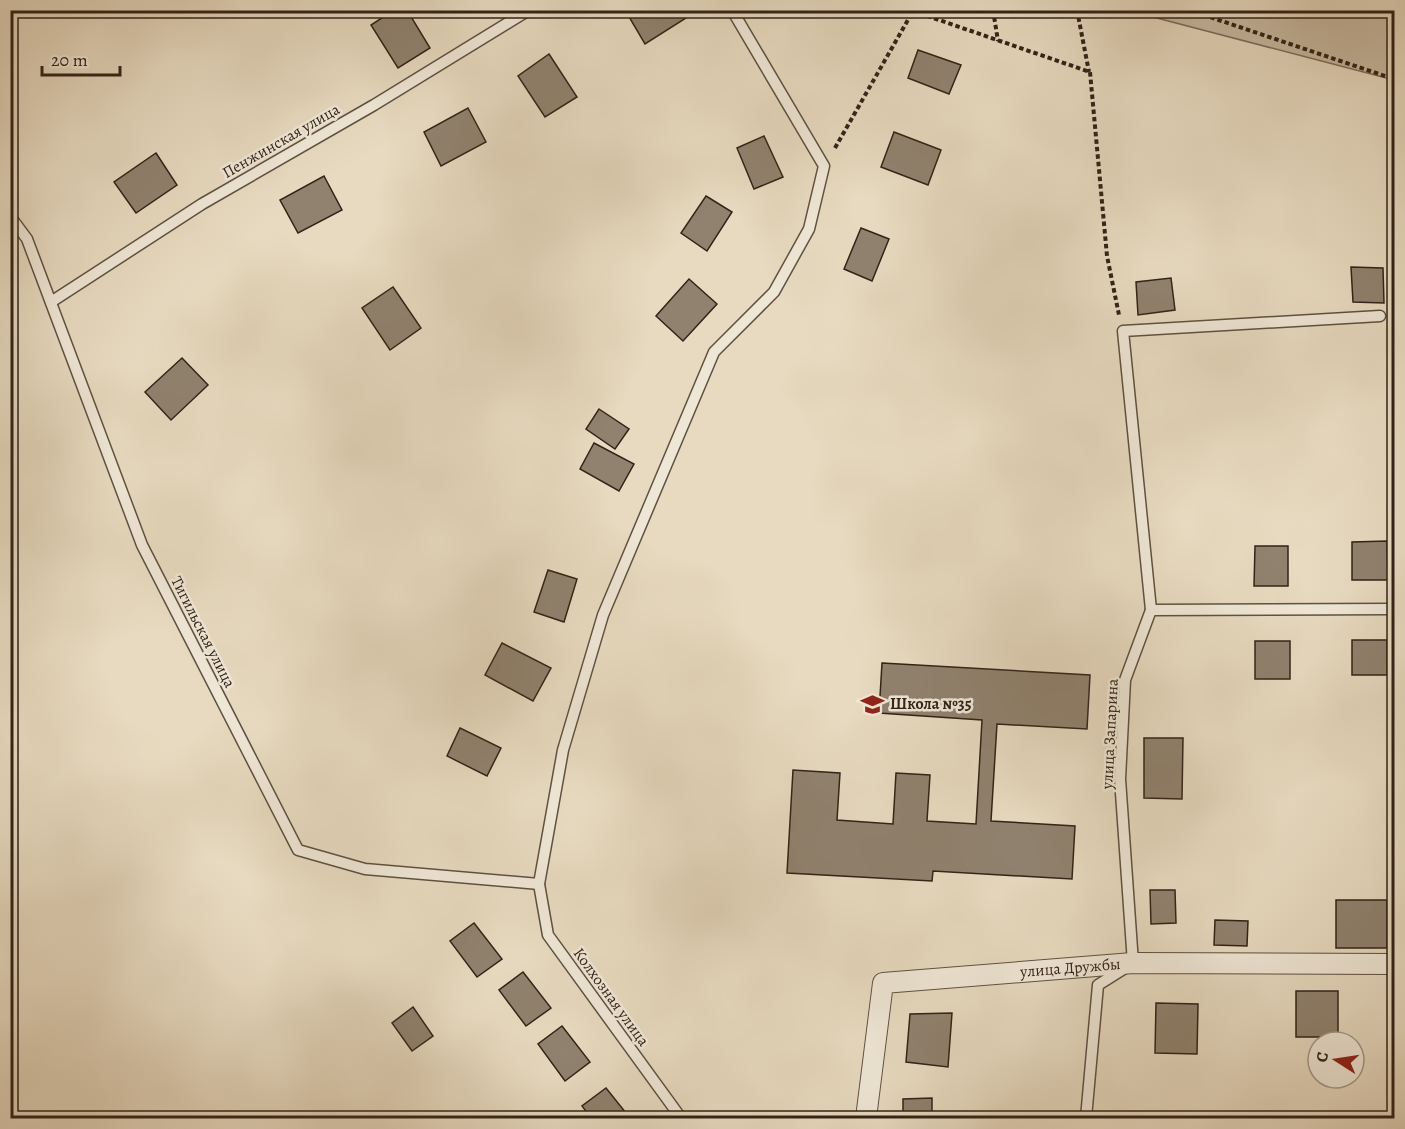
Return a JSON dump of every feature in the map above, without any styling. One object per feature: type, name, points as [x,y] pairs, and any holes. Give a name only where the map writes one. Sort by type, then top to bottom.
[{"type":"street","name":"улица Дружбы","points":[[866,1119],[883,983],[1133,963],[1395,964]]},
{"type":"lane","name":"Пенжинская улица","points":[[51,302],[202,204],[374,105],[529,10]]},
{"type":"lane","points":[[538,884],[563,750],[603,615],[714,352],[774,292],[809,228],[824,166],[732,10]]},
{"type":"lane","name":"Тигильская улица","points":[[10,216],[27,239],[142,545],[298,850],[365,869],[517,880],[538,884]]},
{"type":"lane","points":[[1380,316],[1122,331],[1151,610],[1395,609]]},
{"type":"lane","name":"улица Запарина","points":[[1133,963],[1120,779],[1125,680],[1151,610]]},
{"type":"lane","name":"Колхозная улица","points":[[538,884],[548,935],[681,1119]]},
{"type":"lane","points":[[1086,1119],[1098,985],[1133,963]]},
{"type":"path","points":[[993,10],[998,41]]},
{"type":"path","points":[[1077,10],[1090,72],[1107,256],[1122,331]]},
{"type":"path","points":[[1189,10],[1395,79]]},
{"type":"path","points":[[824,166],[913,11],[1090,72]]},
{"type":"shaded area","points":[[1130,11],[1394,11],[1394,80]]},
{"type":"building","points":[[394,10],[407,10],[430,48],[398,68],[371,25]]},
{"type":"building","points":[[625,10],[681,10],[686,18],[645,44]]},
{"type":"building","points":[[918,50],[961,65],[949,94],[908,78]]},
{"type":"building","points":[[549,54],[577,97],[545,117],[518,76]]},
{"type":"building","points":[[468,108],[486,142],[441,166],[424,132]]},
{"type":"building","points":[[894,132],[941,150],[928,185],[881,167]]},
{"type":"building","points":[[764,136],[783,177],[754,189],[737,148]]},
{"type":"building","points":[[156,153],[177,185],[136,213],[114,182]]},
{"type":"building","points":[[324,176],[342,210],[298,233],[280,200]]},
{"type":"building","points":[[706,196],[732,212],[707,251],[681,233]]},
{"type":"building","points":[[861,228],[889,239],[872,281],[844,269]]},
{"type":"building","points":[[1351,267],[1383,268],[1384,303],[1353,302]]},
{"type":"building","points":[[1171,278],[1175,310],[1138,315],[1136,282]]},
{"type":"building","points":[[689,279],[717,304],[683,341],[656,316]]},
{"type":"building","points":[[393,287],[421,328],[390,350],[362,308]]},
{"type":"building","points":[[182,358],[208,385],[171,420],[145,392]]},
{"type":"building","points":[[599,409],[629,429],[615,449],[586,429]]},
{"type":"building","points":[[594,443],[634,464],[619,491],[580,469]]},
{"type":"building","points":[[1387,541],[1388,580],[1352,580],[1352,542]]},
{"type":"building","points":[[1255,546],[1288,546],[1288,586],[1254,586]]},
{"type":"building","points":[[548,570],[577,579],[564,622],[534,612]]},
{"type":"building","points":[[1352,640],[1387,640],[1387,675],[1352,675]]},
{"type":"building","points":[[1255,641],[1290,641],[1290,679],[1255,679]]},
{"type":"building","points":[[502,643],[551,668],[533,701],[485,675]]},
{"type":"building","name":"Школа №35","points":[[882,663],[1090,675],[1087,729],[997,724],[991,821],[1075,826],[1072,879],[933,871],[932,881],[787,873],[793,770],[840,773],[837,820],[893,824],[896,773],[930,775],[927,821],[976,824],[982,720],[879,713]]},
{"type":"building","points":[[460,728],[501,748],[487,776],[447,756]]},
{"type":"building","points":[[1144,738],[1183,738],[1182,799],[1144,798]]},
{"type":"building","points":[[1150,890],[1175,890],[1176,923],[1151,924]]},
{"type":"building","points":[[1336,900],[1387,900],[1387,948],[1336,948]]},
{"type":"building","points":[[1215,920],[1248,921],[1247,946],[1214,945]]},
{"type":"building","points":[[474,923],[502,959],[477,977],[450,941]]},
{"type":"building","points":[[523,972],[551,1008],[526,1026],[499,990]]},
{"type":"building","points":[[1296,991],[1338,991],[1338,1030],[1306,1030],[1306,1037],[1296,1037]]},
{"type":"building","points":[[1156,1003],[1198,1004],[1197,1054],[1155,1053]]},
{"type":"building","points":[[413,1007],[433,1036],[412,1051],[392,1023]]},
{"type":"building","points":[[952,1013],[948,1067],[906,1062],[910,1014]]},
{"type":"building","points":[[562,1026],[590,1062],[565,1081],[538,1044]]},
{"type":"building","points":[[606,1088],[630,1118],[591,1118],[582,1106]]},
{"type":"building","points":[[932,1098],[932,1118],[903,1118],[903,1099]]},
{"type":"place","name":"Школа №35","points":[[872,704]]}]
